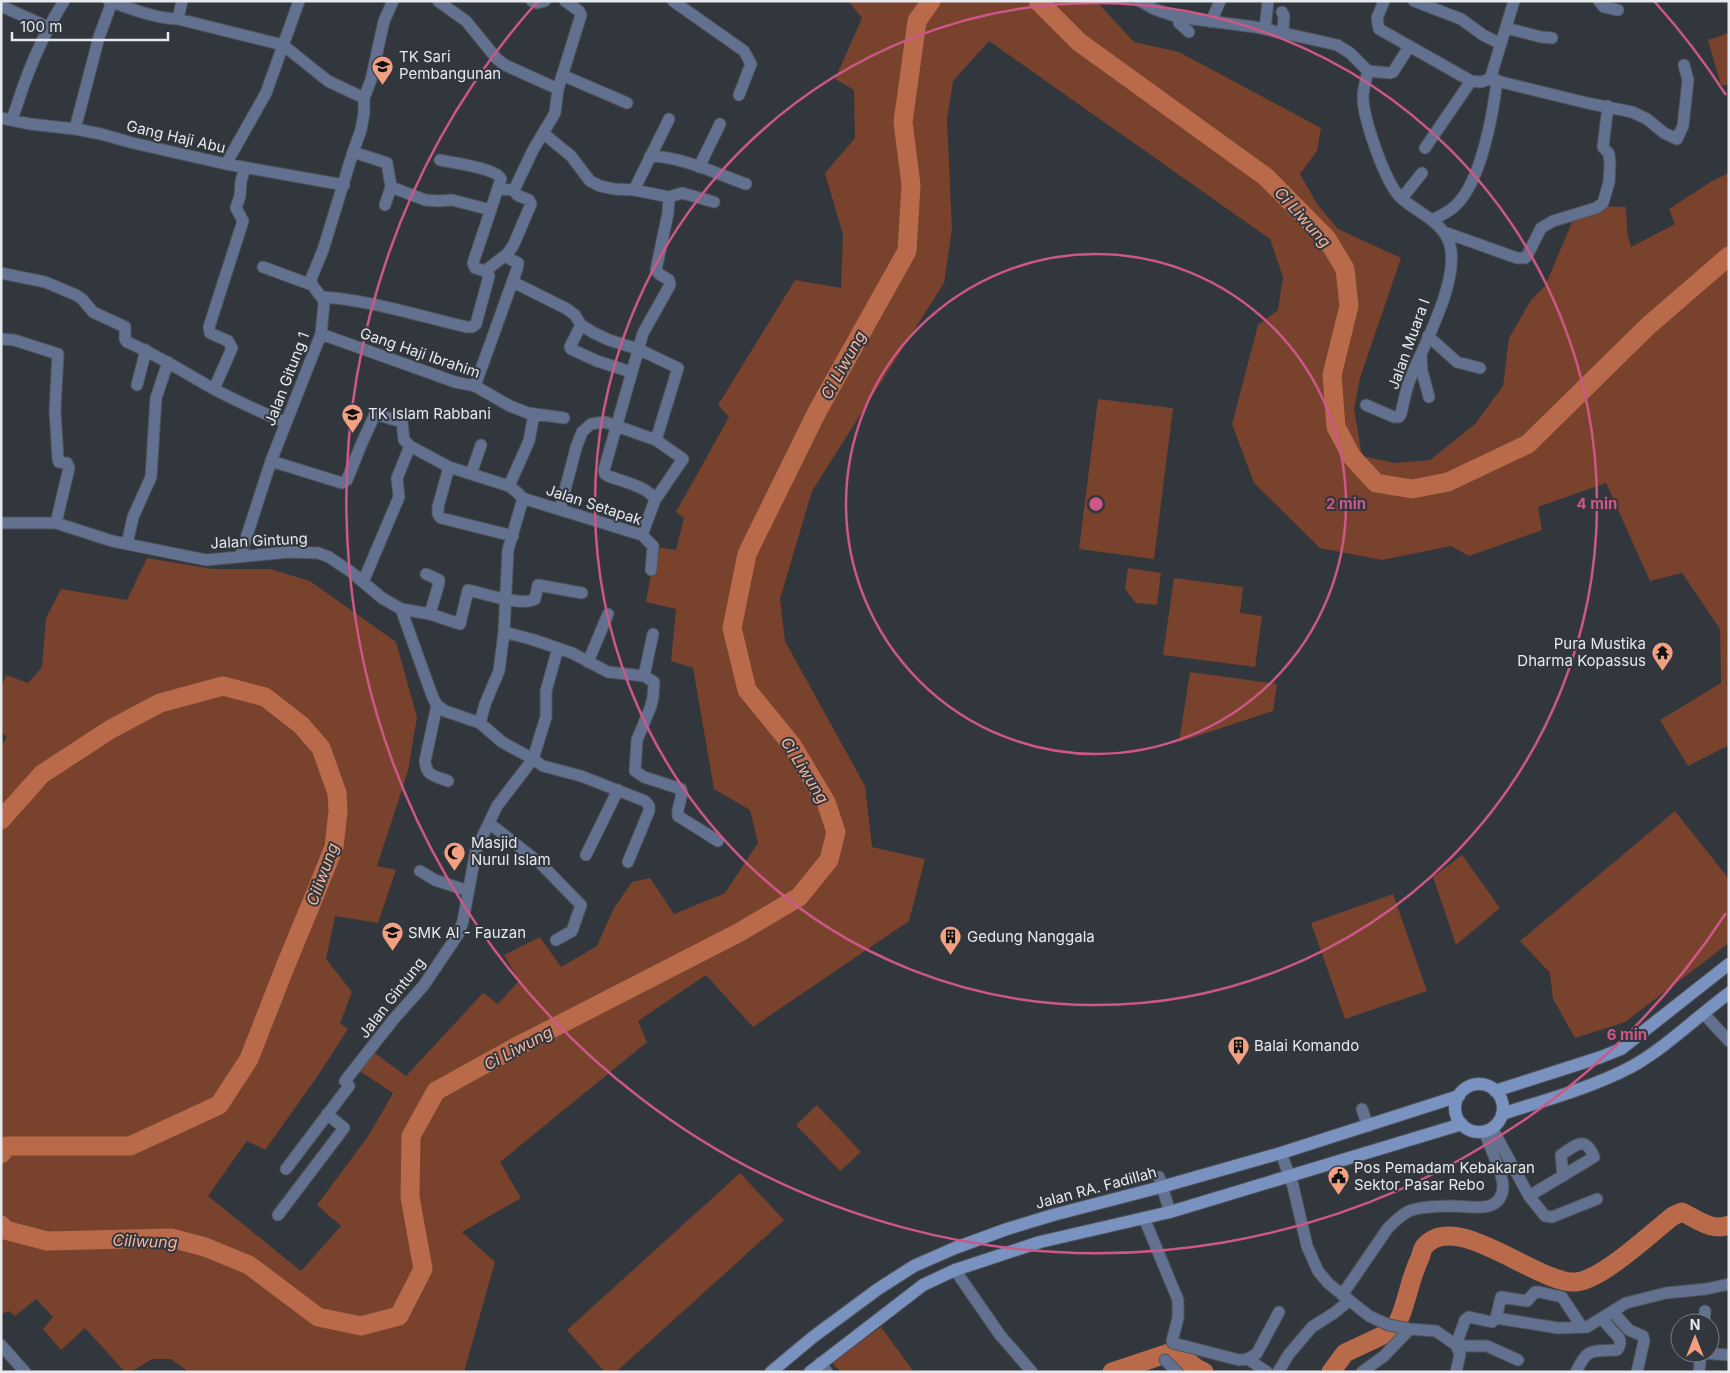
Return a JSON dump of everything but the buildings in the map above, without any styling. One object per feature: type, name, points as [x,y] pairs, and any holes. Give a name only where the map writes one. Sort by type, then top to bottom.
[{"type":"main road","points":[[1495,1090],[1601,1057],[1621,1048],[1729,964]]},
{"type":"main road","points":[[1502,1114],[1502,1102],[1495,1090],[1490,1087],[1478,1084],[1466,1088],[1458,1096],[1455,1110],[1462,1124],[1470,1130],[1488,1130],[1502,1114],[1596,1083],[1631,1067],[1651,1054],[1729,993]]},
{"type":"main road","name":"Jalan RA. Fadillah","points":[[771,1372],[812,1337],[862,1300],[914,1266],[933,1257],[1007,1229],[1160,1182],[1281,1153],[1458,1096]]},
{"type":"main road","points":[[819,1369],[923,1285],[955,1270],[1040,1242],[1170,1212],[1462,1124]]},
{"type":"street","points":[[6,119],[48,27],[64,1]]},
{"type":"street","points":[[178,19],[182,1]]},
{"type":"street","points":[[226,164],[266,94],[299,1]]},
{"type":"street","points":[[312,284],[312,279],[361,130],[364,98],[371,80],[384,22],[393,1]]},
{"type":"street","points":[[438,1],[466,21],[497,59],[505,65],[558,90]]},
{"type":"street","points":[[532,1],[537,3],[544,1]]},
{"type":"street","points":[[514,190],[532,150],[556,110],[558,90],[581,15],[580,11],[565,1]]},
{"type":"street","points":[[1140,1],[1154,9],[1178,17],[1266,29],[1337,45],[1350,53],[1368,71],[1393,72],[1409,47]]},
{"type":"street","points":[[1211,22],[1220,1]]},
{"type":"street","points":[[1266,29],[1268,1]]},
{"type":"street","points":[[1384,1],[1377,18],[1378,27],[1388,36],[1471,81],[1493,80],[1632,112],[1647,119],[1664,133],[1677,139],[1683,126],[1688,80],[1684,65]]},
{"type":"street","points":[[1415,1],[1461,19],[1483,35],[1501,44]]},
{"type":"street","points":[[1432,220],[1456,206],[1465,194],[1476,171],[1492,116],[1493,80],[1491,76],[1514,1]]},
{"type":"street","points":[[1599,1],[1604,7],[1618,10]]},
{"type":"street","points":[[76,129],[99,37],[111,2],[139,12],[178,19],[283,44],[328,81],[364,98]]},
{"type":"street","points":[[675,2],[744,51],[751,64],[739,95]]},
{"type":"street","points":[[1,6],[48,27]]},
{"type":"street","points":[[1282,12],[1284,16],[1283,32]]},
{"type":"street","points":[[1178,17],[1179,23],[1189,32]]},
{"type":"street","points":[[1506,28],[1552,38]]},
{"type":"street","points":[[1368,71],[1363,96],[1364,112],[1373,142],[1394,190],[1444,232],[1517,258],[1525,258],[1527,256],[1541,228],[1553,221],[1601,205],[1606,196],[1610,171],[1609,154],[1603,147],[1608,106]]},
{"type":"street","points":[[562,75],[627,103]]},
{"type":"street","points":[[1425,148],[1471,81]]},
{"type":"street","name":"Gang Haji Abu","points":[[6,119],[50,127],[76,129],[245,168],[344,185]]},
{"type":"street","points":[[634,190],[669,119]]},
{"type":"street","points":[[699,167],[720,124]]},
{"type":"street","points":[[543,133],[571,156],[590,181],[600,186],[669,197],[682,193],[714,202]]},
{"type":"street","points":[[353,152],[388,163],[391,187],[385,205]]},
{"type":"street","points":[[650,156],[670,158],[746,184]]},
{"type":"street","points":[[264,267],[312,284],[322,297],[344,298],[390,307],[433,320],[472,327],[476,324],[489,278],[488,273],[475,268],[473,263],[501,180],[498,175],[485,170],[440,160]]},
{"type":"street","points":[[214,389],[232,348],[228,341],[212,334],[209,327],[243,221],[236,208],[245,168]]},
{"type":"street","points":[[1402,198],[1422,173]]},
{"type":"street","points":[[391,187],[425,200],[438,202],[452,200],[491,210]]},
{"type":"street","points":[[485,271],[507,254],[513,246],[531,204],[529,200],[517,194],[514,190],[498,189]]},
{"type":"street","points":[[656,500],[650,492],[605,474],[606,460],[638,349],[646,326],[670,285],[669,280],[656,270],[668,213],[669,197]]},
{"type":"street","name":"Jalan Muara I","points":[[1366,405],[1399,417],[1401,414],[1410,379],[1448,283],[1452,262],[1450,247],[1444,232]]},
{"type":"street","points":[[475,386],[513,282],[518,263],[507,254]]},
{"type":"street","points":[[1,273],[45,282],[76,295],[93,312],[126,327],[127,342],[146,350],[214,389],[286,424]]},
{"type":"street","points":[[513,282],[572,312],[581,325],[609,340],[638,349],[678,368],[656,440]]},
{"type":"street","name":"Jalan Gitung 1","points":[[240,557],[271,460],[321,334],[324,304],[322,297]]},
{"type":"street","points":[[581,325],[571,349],[597,361],[631,372]]},
{"type":"street","name":"Gang Haji Ibrahim","points":[[321,334],[456,382],[475,386],[510,406],[534,414],[564,418]]},
{"type":"street","points":[[1428,336],[1457,362],[1480,368]]},
{"type":"street","points":[[1,339],[14,340],[58,354],[55,410],[58,459],[60,462],[67,463],[69,468],[56,523]]},
{"type":"street","points":[[138,384],[146,350]]},
{"type":"street","points":[[1422,351],[1421,360],[1428,397]]},
{"type":"street","points":[[126,544],[133,517],[151,477],[156,398],[168,362]]},
{"type":"street","points":[[271,460],[342,483],[347,480],[375,414],[402,422],[404,440],[410,446],[449,467],[509,486],[522,498],[508,550],[504,632],[499,672],[480,723]]},
{"type":"street","points":[[509,486],[529,441],[534,414]]},
{"type":"street","points":[[560,509],[582,432],[590,424],[601,422],[616,426],[656,440],[683,459],[656,500],[642,535]]},
{"type":"street","points":[[471,474],[481,445]]},
{"type":"street","points":[[363,582],[399,497],[398,478],[410,446]]},
{"type":"street","points":[[449,467],[438,507],[438,514],[442,518],[513,536]]},
{"type":"street","name":"Jalan Setapak","points":[[522,498],[642,535],[653,546],[651,570]]},
{"type":"street","name":"Jalan Gintung","points":[[1,523],[56,523],[126,544],[206,560],[289,552],[318,553],[329,557],[401,609],[430,614],[460,624],[468,590],[505,599],[529,602],[535,599],[538,585],[541,584],[582,592]]},
{"type":"street","points":[[426,574],[439,580],[430,614]]},
{"type":"street","points":[[401,609],[433,698],[438,705],[446,711],[480,723],[502,742],[544,766],[581,776],[645,801],[649,806],[649,811],[628,862]]},
{"type":"street","points":[[588,662],[608,614]]},
{"type":"street","points":[[504,632],[572,653],[608,672],[644,676],[651,679],[655,684],[651,706],[637,740],[635,771],[644,777],[681,790],[682,794],[677,811],[678,816],[718,841]]},
{"type":"street","points":[[644,676],[652,634]]},
{"type":"street","name":"Jalan Gintung","points":[[286,1169],[349,1086],[345,1081],[393,1020],[424,985],[454,940],[463,921],[476,850],[497,806],[533,759],[546,718],[546,691],[558,648]]},
{"type":"street","points":[[438,705],[425,761],[425,769],[429,774],[448,781]]},
{"type":"street","points":[[586,855],[618,790]]},
{"type":"street","points":[[489,823],[541,864],[581,905],[572,931],[556,940]]},
{"type":"street","points":[[420,871],[434,880],[468,891]]},
{"type":"street","points":[[1703,1013],[1729,1041]]},
{"type":"street","points":[[1362,1109],[1368,1126]]},
{"type":"street","points":[[278,1215],[344,1128],[327,1114]]},
{"type":"street","points":[[1488,1130],[1543,1215],[1548,1217],[1597,1198]]},
{"type":"street","points":[[1278,1372],[1289,1354],[1312,1327],[1334,1313],[1346,1298],[1388,1228],[1396,1220],[1409,1211],[1440,1207],[1483,1208],[1491,1206],[1498,1200],[1502,1193],[1503,1184],[1488,1130]]},
{"type":"street","points":[[1281,1153],[1290,1177],[1311,1257],[1318,1271],[1328,1283],[1369,1316],[1400,1327],[1436,1332],[1457,1346],[1487,1346],[1518,1360]]},
{"type":"street","points":[[1529,1196],[1563,1176]]},
{"type":"street","points":[[1160,1182],[1170,1212]]},
{"type":"street","points":[[1144,1218],[1178,1300],[1179,1311],[1173,1343],[1239,1360],[1252,1358],[1279,1312]]},
{"type":"street","points":[[955,1270],[1000,1334],[1032,1372]]},
{"type":"street","points":[[1456,1372],[1460,1354],[1457,1346],[1465,1320],[1469,1317],[1489,1322],[1496,1318],[1558,1328],[1587,1327],[1626,1302],[1666,1292],[1706,1289],[1729,1284]]},
{"type":"street","points":[[1496,1318],[1501,1297],[1527,1301],[1535,1292],[1539,1292],[1562,1297],[1566,1300],[1582,1327]]},
{"type":"street","points":[[1613,1312],[1629,1330],[1643,1336],[1644,1341],[1638,1372]]},
{"type":"street","points":[[1576,1372],[1583,1357],[1591,1352],[1617,1350],[1618,1348],[1619,1338],[1602,1319]]},
{"type":"street","points":[[1362,1372],[1384,1356],[1400,1327]]},
{"type":"street","points":[[1,1346],[25,1372]]},
{"type":"street","points":[[1248,1359],[1267,1372]]},
{"type":"street","points":[[1165,1360],[1177,1372]]},
{"type":"shaded area","points":[[848,1],[1096,1],[1134,42],[1179,52],[1321,128],[1317,151],[1300,174],[1317,204],[1338,229],[1401,258],[1360,378],[1354,409],[1362,456],[1395,463],[1430,460],[1475,424],[1503,386],[1509,338],[1531,300],[1545,286],[1573,220],[1595,215],[1600,206],[1626,207],[1627,232],[1631,247],[1675,224],[1669,209],[1712,181],[1729,173],[1729,745],[1688,766],[1660,720],[1721,683],[1720,629],[1682,573],[1650,581],[1606,483],[1538,507],[1542,530],[1469,556],[1451,546],[1382,560],[1320,548],[1254,483],[1232,424],[1258,325],[1278,310],[1283,277],[1270,239],[989,41],[953,81],[947,119],[952,229],[944,283],[812,491],[780,599],[785,641],[865,786],[872,847],[925,859],[909,921],[753,1027],[706,975],[638,1021],[647,1042],[500,1162],[521,1198],[462,1232],[495,1262],[464,1372],[189,1372],[171,1359],[152,1359],[131,1372],[125,1372],[85,1328],[61,1350],[43,1329],[53,1317],[36,1299],[15,1316],[9,1311],[1,1314],[1,746],[7,737],[1,732],[1,688],[6,675],[28,683],[42,667],[46,618],[61,589],[127,600],[147,558],[212,569],[270,569],[310,581],[396,642],[417,717],[408,771],[377,866],[396,870],[378,923],[335,916],[326,959],[352,992],[340,1023],[348,1029],[317,1077],[265,1150],[247,1141],[208,1196],[301,1271],[341,1226],[317,1205],[369,1135],[393,1093],[358,1070],[372,1051],[406,1076],[483,993],[498,1004],[519,981],[504,955],[540,937],[561,967],[597,946],[614,908],[632,882],[650,878],[674,914],[725,893],[758,843],[750,810],[714,789],[693,668],[671,661],[676,609],[646,602],[656,547],[676,550],[684,518],[676,512],[729,417],[718,405],[795,280],[841,288],[843,235],[825,173],[855,138],[854,90],[835,79],[862,18]]},
{"type":"shaded area","points":[[1729,33],[1729,85],[1721,85],[1708,40]]},
{"type":"shaded area","points":[[1098,399],[1173,408],[1154,559],[1079,549]]},
{"type":"shaded area","points":[[1128,568],[1161,573],[1157,605],[1136,603],[1125,589]]},
{"type":"shaded area","points":[[1174,578],[1243,587],[1240,613],[1262,616],[1255,667],[1163,655]]},
{"type":"shaded area","points":[[1190,672],[1277,684],[1273,711],[1179,742]]},
{"type":"shaded area","points":[[1675,811],[1729,879],[1729,943],[1625,1022],[1575,1038],[1553,999],[1550,973],[1520,941]]},
{"type":"shaded area","points":[[1462,855],[1500,908],[1456,945],[1433,877]]},
{"type":"shaded area","points":[[1393,894],[1427,991],[1345,1019],[1311,923]]},
{"type":"shaded area","points":[[817,1105],[861,1152],[840,1171],[796,1125]]},
{"type":"shaded area","points":[[740,1173],[784,1220],[616,1372],[605,1372],[567,1330]]},
{"type":"shaded area","points":[[881,1327],[914,1372],[841,1372],[832,1363]]},
{"type":"waterway","name":"Ci Liwung","points":[[1,1225],[5,1230],[47,1241],[171,1238],[205,1247],[249,1265],[318,1317],[361,1326],[399,1316],[423,1269],[410,1197],[411,1136],[436,1091],[512,1049],[740,932],[799,897],[829,860],[836,832],[826,802],[792,745],[747,690],[732,628],[747,554],[818,410],[907,251],[911,185],[903,122],[917,21],[931,1]]},
{"type":"waterway","name":"Ci Liwung","points":[[1038,1],[1079,42],[1266,177],[1327,239],[1345,269],[1349,306],[1332,375],[1336,427],[1352,457],[1376,483],[1412,489],[1448,482],[1528,444],[1648,326],[1729,256]]},
{"type":"waterway","name":"Ciliwung","points":[[1,820],[42,774],[111,729],[160,703],[223,686],[265,697],[301,725],[321,748],[337,793],[338,811],[334,847],[249,1059],[219,1105],[130,1146],[7,1146],[1,1154]]},
{"type":"waterway","points":[[1331,1372],[1345,1353],[1394,1330],[1402,1312],[1423,1248],[1438,1237],[1455,1236],[1476,1242],[1560,1280],[1576,1282],[1587,1279],[1612,1265],[1673,1216],[1682,1212],[1711,1226],[1723,1227],[1729,1225]]},
{"type":"waterway","points":[[1112,1372],[1175,1351],[1204,1372]]},
{"type":"place","name":"TK Sari Pembangunan","points":[[383,85]]},
{"type":"place","name":"TK Islam Rabbani","points":[[352,433]]},
{"type":"place","name":"Pura Mustika Dharma Kopassus","points":[[1662,672]]},
{"type":"place","name":"Masjid Nurul Islam","points":[[455,871]]},
{"type":"place","name":"SMK Al - Fauzan","points":[[392,952]]},
{"type":"place","name":"Gedung Nanggala","points":[[951,956]]},
{"type":"place","name":"Balai Komando","points":[[1238,1065]]},
{"type":"place","name":"Pos Pemadam Kebakaran Sektor Pasar Rebo","points":[[1338,1196]]}]
